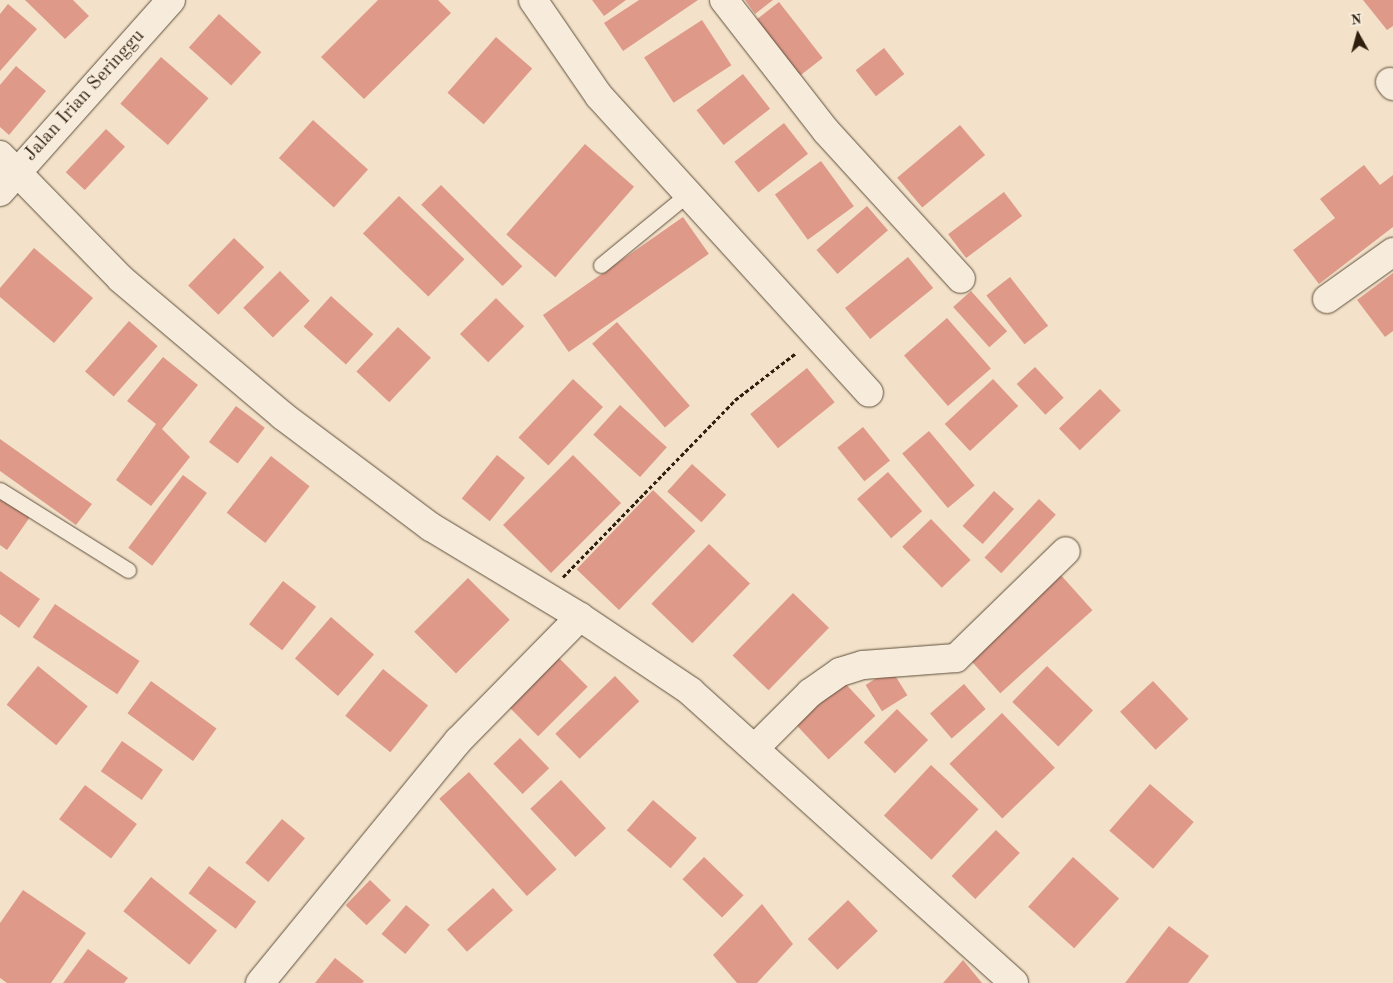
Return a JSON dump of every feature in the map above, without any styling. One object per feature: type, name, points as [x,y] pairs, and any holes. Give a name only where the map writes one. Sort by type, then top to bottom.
[{"type":"street","name":"Jalan Irian Seringgu","points":[[0,192],[9,163],[171,0]]},
{"type":"street","points":[[533,0],[599,96],[689,193],[816,337],[869,393]]},
{"type":"street","points":[[724,0],[826,131],[961,279]]},
{"type":"street","points":[[9,163],[121,279],[283,416],[430,527],[543,597],[580,617],[690,691],[1014,983]]},
{"type":"street","points":[[1326,299],[1393,252]]},
{"type":"street","points":[[755,748],[810,693],[840,672],[873,664],[956,658],[1066,551]]},
{"type":"street","points":[[260,983],[458,741],[580,617]]},
{"type":"lane","points":[[601,265],[689,193]]},
{"type":"lane","points":[[0,490],[128,570]]},
{"type":"path","points":[[543,597],[735,400],[816,337]]},
{"type":"building","points":[[25,0],[73,0],[89,16],[65,39]]},
{"type":"building","points":[[378,0],[438,0],[451,13],[364,99],[321,57]]},
{"type":"building","points":[[592,0],[626,0],[604,16]]},
{"type":"building","points":[[639,0],[698,0],[623,51],[604,23]]},
{"type":"building","points":[[745,0],[773,0],[755,14]]},
{"type":"building","points":[[1363,0],[1393,0],[1393,26],[1387,30]]},
{"type":"building","points":[[779,2],[823,58],[798,77],[755,21]]},
{"type":"building","points":[[8,4],[37,29],[0,71],[0,14]]},
{"type":"building","points":[[219,14],[261,52],[231,86],[189,47]]},
{"type":"building","points":[[702,20],[731,65],[674,103],[644,58]]},
{"type":"building","points":[[496,37],[532,68],[484,124],[447,93]]},
{"type":"building","points":[[884,48],[904,74],[876,96],[856,70]]},
{"type":"building","points":[[161,57],[209,98],[168,145],[120,104]]},
{"type":"building","points":[[16,66],[46,91],[9,135],[0,127],[0,85]]},
{"type":"building","points":[[743,74],[770,109],[724,145],[697,110]]},
{"type":"building","points":[[313,120],[368,170],[334,207],[279,158]]},
{"type":"building","points":[[784,123],[808,154],[758,193],[734,162]]},
{"type":"building","points":[[960,125],[985,155],[922,208],[897,178]]},
{"type":"building","points":[[106,129],[125,147],[85,190],[66,172]]},
{"type":"building","points":[[585,144],[634,187],[555,277],[506,235]]},
{"type":"building","points":[[821,161],[854,206],[808,240],[775,195]]},
{"type":"building","points":[[1364,165],[1380,185],[1393,175],[1393,227],[1319,284],[1293,250],[1335,218],[1320,199]]},
{"type":"building","points":[[441,185],[522,266],[503,286],[421,205]]},
{"type":"building","points":[[1004,192],[1022,216],[966,258],[948,234]]},
{"type":"building","points":[[399,196],[464,259],[428,297],[363,233]]},
{"type":"building","points":[[867,206],[888,230],[837,274],[816,250]]},
{"type":"building","points":[[683,217],[709,254],[569,352],[543,315]]},
{"type":"building","points":[[234,238],[264,267],[218,315],[188,285]]},
{"type":"building","points":[[34,248],[93,298],[54,343],[0,297],[0,288]]},
{"type":"building","points":[[908,257],[933,288],[870,339],[845,308]]},
{"type":"building","points":[[280,271],[310,301],[273,337],[243,308]]},
{"type":"building","points":[[1393,273],[1393,331],[1385,337],[1357,300]]},
{"type":"building","points":[[1010,277],[1048,326],[1025,344],[986,295]]},
{"type":"building","points":[[971,291],[1007,331],[989,347],[953,307]]},
{"type":"building","points":[[331,296],[373,334],[346,365],[304,326]]},
{"type":"building","points":[[496,298],[524,326],[488,362],[460,334]]},
{"type":"building","points":[[947,318],[991,369],[948,406],[904,355]]},
{"type":"building","points":[[129,321],[158,346],[114,396],[85,372]]},
{"type":"building","points":[[617,322],[690,406],[665,427],[592,344]]},
{"type":"building","points":[[398,327],[431,358],[389,402],[356,372]]},
{"type":"building","points":[[163,357],[198,385],[162,429],[190,457],[151,506],[116,480],[156,424],[127,401]]},
{"type":"building","points":[[1035,367],[1064,398],[1045,415],[1017,384]]},
{"type":"building","points":[[807,368],[835,402],[778,448],[750,414]]},
{"type":"building","points":[[573,379],[603,407],[548,465],[518,438]]},
{"type":"building","points":[[993,379],[1018,406],[970,451],[945,424]]},
{"type":"building","points":[[1100,389],[1121,411],[1080,450],[1059,429]]},
{"type":"building","points":[[620,405],[667,447],[640,477],[593,435]]},
{"type":"building","points":[[236,406],[265,428],[238,464],[209,442]]},
{"type":"building","points":[[863,427],[890,460],[864,481],[837,448]]},
{"type":"building","points":[[929,431],[975,485],[948,508],[902,453]]},
{"type":"building","points":[[0,439],[92,504],[76,525],[0,471]]},
{"type":"building","points":[[497,455],[525,478],[490,521],[462,499]]},
{"type":"building","points":[[573,455],[621,503],[551,573],[503,525]]},
{"type":"building","points":[[271,456],[310,486],[265,543],[227,513]]},
{"type":"building","points":[[692,464],[726,495],[701,522],[667,491]]},
{"type":"building","points":[[888,472],[922,511],[891,538],[857,499]]},
{"type":"building","points":[[183,475],[207,493],[152,566],[128,548]]},
{"type":"building","points":[[653,490],[695,531],[619,610],[577,569]]},
{"type":"building","points":[[994,491],[1014,509],[983,544],[963,526]]},
{"type":"building","points":[[0,496],[30,517],[7,550],[0,545]]},
{"type":"building","points":[[1039,499],[1056,515],[1001,573],[984,558]]},
{"type":"building","points":[[931,519],[971,560],[942,588],[902,547]]},
{"type":"building","points":[[709,544],[750,584],[692,643],[651,604]]},
{"type":"building","points":[[0,571],[40,599],[19,628],[0,614]]},
{"type":"building","points":[[1059,573],[1092,610],[1000,693],[967,656]]},
{"type":"building","points":[[468,578],[510,620],[456,673],[414,632]]},
{"type":"building","points":[[283,581],[316,607],[282,650],[249,624]]},
{"type":"building","points":[[793,593],[829,628],[769,690],[733,656]]},
{"type":"building","points":[[55,604],[140,661],[117,694],[33,637]]},
{"type":"building","points":[[331,617],[374,654],[338,696],[295,659]]},
{"type":"building","points":[[558,657],[588,687],[538,736],[509,706]]},
{"type":"building","points":[[38,666],[88,706],[56,745],[7,705]]},
{"type":"building","points":[[1047,666],[1093,710],[1058,746],[1012,702]]},
{"type":"building","points":[[383,669],[428,706],[390,752],[345,716]]},
{"type":"building","points":[[891,669],[907,695],[882,711],[866,685]]},
{"type":"building","points":[[615,676],[639,701],[580,759],[555,734]]},
{"type":"building","points":[[842,680],[875,716],[829,759],[795,724]]},
{"type":"building","points":[[151,681],[217,729],[193,761],[127,713]]},
{"type":"building","points":[[1153,681],[1188,719],[1156,750],[1120,712]]},
{"type":"building","points":[[964,684],[986,709],[952,738],[930,714]]},
{"type":"building","points":[[897,709],[928,740],[895,773],[864,742]]},
{"type":"building","points":[[1002,713],[1055,768],[1002,818],[949,764]]},
{"type":"building","points":[[520,738],[549,768],[523,794],[493,764]]},
{"type":"building","points":[[122,741],[163,770],[142,800],[101,771]]},
{"type":"building","points":[[931,765],[979,809],[931,860],[884,815]]},
{"type":"building","points":[[469,772],[557,869],[527,896],[439,799]]},
{"type":"building","points":[[561,780],[606,828],[575,857],[530,809]]},
{"type":"building","points":[[1150,784],[1194,822],[1153,869],[1109,831]]},
{"type":"building","points":[[85,785],[137,824],[111,858],[59,819]]},
{"type":"building","points":[[653,800],[697,838],[671,868],[627,830]]},
{"type":"building","points":[[282,819],[305,838],[268,882],[245,863]]},
{"type":"building","points":[[996,830],[1020,853],[975,899],[952,876]]},
{"type":"building","points":[[704,857],[744,895],[722,918],[682,879]]},
{"type":"building","points":[[1073,857],[1119,898],[1074,948],[1028,907]]},
{"type":"building","points":[[209,866],[256,902],[236,929],[189,893]]},
{"type":"building","points":[[151,877],[217,930],[189,965],[123,911]]},
{"type":"building","points":[[370,880],[391,900],[367,925],[346,905]]},
{"type":"building","points":[[493,888],[513,910],[467,952],[447,929]]},
{"type":"building","points":[[23,890],[86,933],[51,983],[7,983],[0,978],[0,923]]},
{"type":"building","points":[[848,900],[878,931],[838,970],[808,939]]},
{"type":"building","points":[[762,904],[793,944],[757,983],[737,983],[713,955]]},
{"type":"building","points":[[406,905],[430,925],[405,954],[382,934]]},
{"type":"building","points":[[1169,926],[1209,956],[1188,983],[1125,983]]},
{"type":"building","points":[[88,949],[128,978],[124,983],[63,983]]},
{"type":"building","points":[[335,958],[364,981],[362,983],[315,983]]},
{"type":"building","points":[[963,960],[982,983],[943,983]]}]
